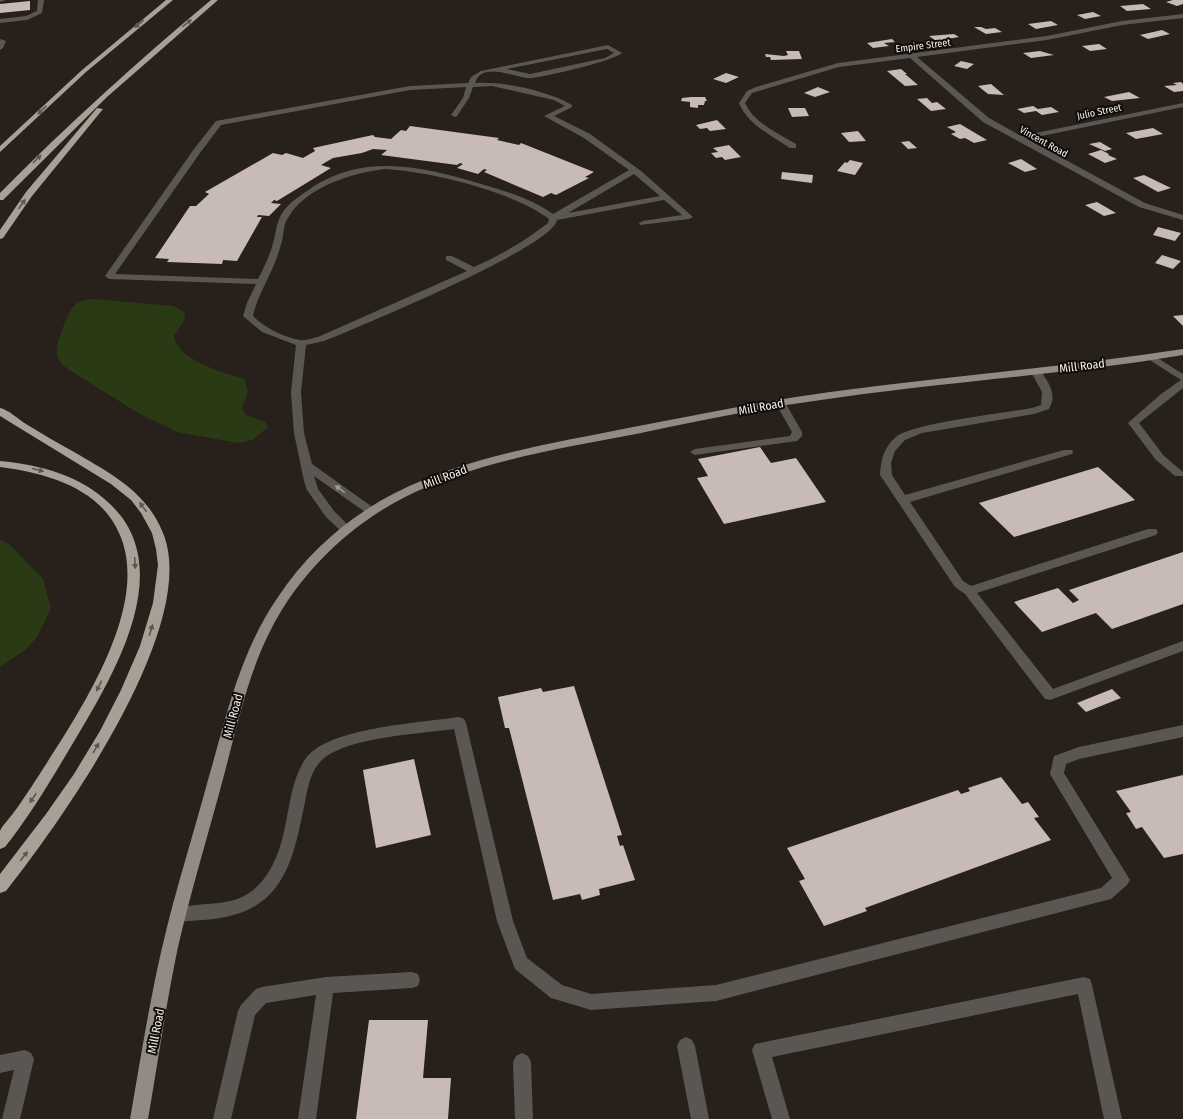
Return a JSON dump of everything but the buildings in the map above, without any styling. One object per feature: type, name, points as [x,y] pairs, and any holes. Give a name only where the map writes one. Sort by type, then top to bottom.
[{"type":"highway","points":[[0,150],[84,71],[170,0]]},
{"type":"highway","points":[[0,198],[37,159],[115,85],[215,0]]},
{"type":"highway","points":[[0,236],[29,194],[93,116],[115,85]]},
{"type":"highway","points":[[0,411],[112,479],[132,494],[148,514],[157,532],[162,547],[164,564],[163,587],[152,628],[122,701],[83,771],[58,809],[0,886]]},
{"type":"highway","points":[[0,464],[38,470],[58,476],[98,497],[109,506],[126,528],[132,543],[135,560],[135,584],[130,611],[118,647],[100,685],[35,794],[0,842]]},
{"type":"main road","name":"Mill Road","points":[[139,1119],[170,947],[239,694],[252,654],[273,612],[296,578],[323,549],[346,529],[372,511],[430,482],[491,461],[587,440],[780,404],[935,382],[1036,372],[1183,352]]},
{"type":"street","points":[[0,21],[27,18],[40,12],[42,0]]},
{"type":"street","name":"Empire Street","points":[[793,146],[756,122],[745,112],[742,103],[749,92],[776,82],[838,65],[1054,37],[1122,23],[1183,16]]},
{"type":"street","points":[[0,40],[3,41],[0,48]]},
{"type":"street","points":[[455,115],[466,98],[473,78],[483,72],[498,69],[608,47],[619,53],[607,58],[530,76],[498,69]]},
{"type":"street","name":"Vincent Road","points":[[912,56],[980,115],[1019,139],[1142,205],[1183,218]]},
{"type":"street","points":[[261,282],[109,276],[197,151],[219,123],[410,88],[492,84],[556,98],[570,106],[548,116],[587,136],[634,171],[689,217],[643,223]]},
{"type":"street","name":"Julio Street","points":[[1019,139],[1183,105]]},
{"type":"street","points":[[553,218],[552,224],[532,240],[502,258],[321,339],[301,343],[275,335],[257,326],[248,316],[250,303],[261,282],[278,240],[281,223],[288,211],[320,185],[338,175],[362,169],[382,167],[410,169],[438,174],[493,190],[542,210],[553,218],[666,197]]},
{"type":"street","points":[[553,218],[634,171]]},
{"type":"street","points":[[449,258],[475,271]]},
{"type":"street","points":[[301,343],[296,392],[299,433],[313,490],[330,514],[346,529]]},
{"type":"street","points":[[1151,357],[1183,378]]},
{"type":"street","points":[[1036,372],[1048,388],[1048,399],[1045,407],[1034,411],[920,430],[901,438],[890,450],[886,463],[886,475],[959,584],[968,591],[1050,695],[1183,646]]},
{"type":"street","points":[[1182,475],[1160,458],[1134,423],[1165,396],[1183,383]]},
{"type":"street","points":[[695,452],[793,439],[797,436],[797,432],[780,404]]},
{"type":"street","points":[[903,500],[1068,452]]},
{"type":"street","points":[[307,466],[372,511]]},
{"type":"street","points":[[968,591],[1152,532]]},
{"type":"street","points":[[179,915],[239,906],[257,896],[272,883],[283,861],[304,776],[311,763],[327,749],[342,742],[383,733],[459,723],[506,921],[521,963],[557,992],[591,1002],[716,993],[1105,894],[1122,880],[1057,774],[1060,760],[1079,753],[1183,731]]},
{"type":"street","points":[[222,1119],[247,1011],[262,995],[326,986],[412,980]]},
{"type":"street","points":[[307,1119],[326,986]]},
{"type":"street","points":[[781,1119],[761,1050],[1084,986],[1113,1119]]},
{"type":"street","points":[[686,1046],[700,1119]]},
{"type":"street","points":[[0,1064],[25,1059],[11,1119]]},
{"type":"street","points":[[522,1062],[524,1119]]},
{"type":"green space","points":[[94,299],[173,306],[184,312],[185,319],[174,336],[177,344],[183,352],[192,359],[214,369],[244,379],[248,392],[242,408],[246,415],[265,422],[268,427],[252,440],[238,443],[177,432],[138,413],[66,367],[57,357],[57,346],[64,326],[70,312],[76,304],[82,301]]},
{"type":"green space","points":[[0,540],[10,545],[43,579],[51,609],[37,637],[26,649],[0,667]]}]
